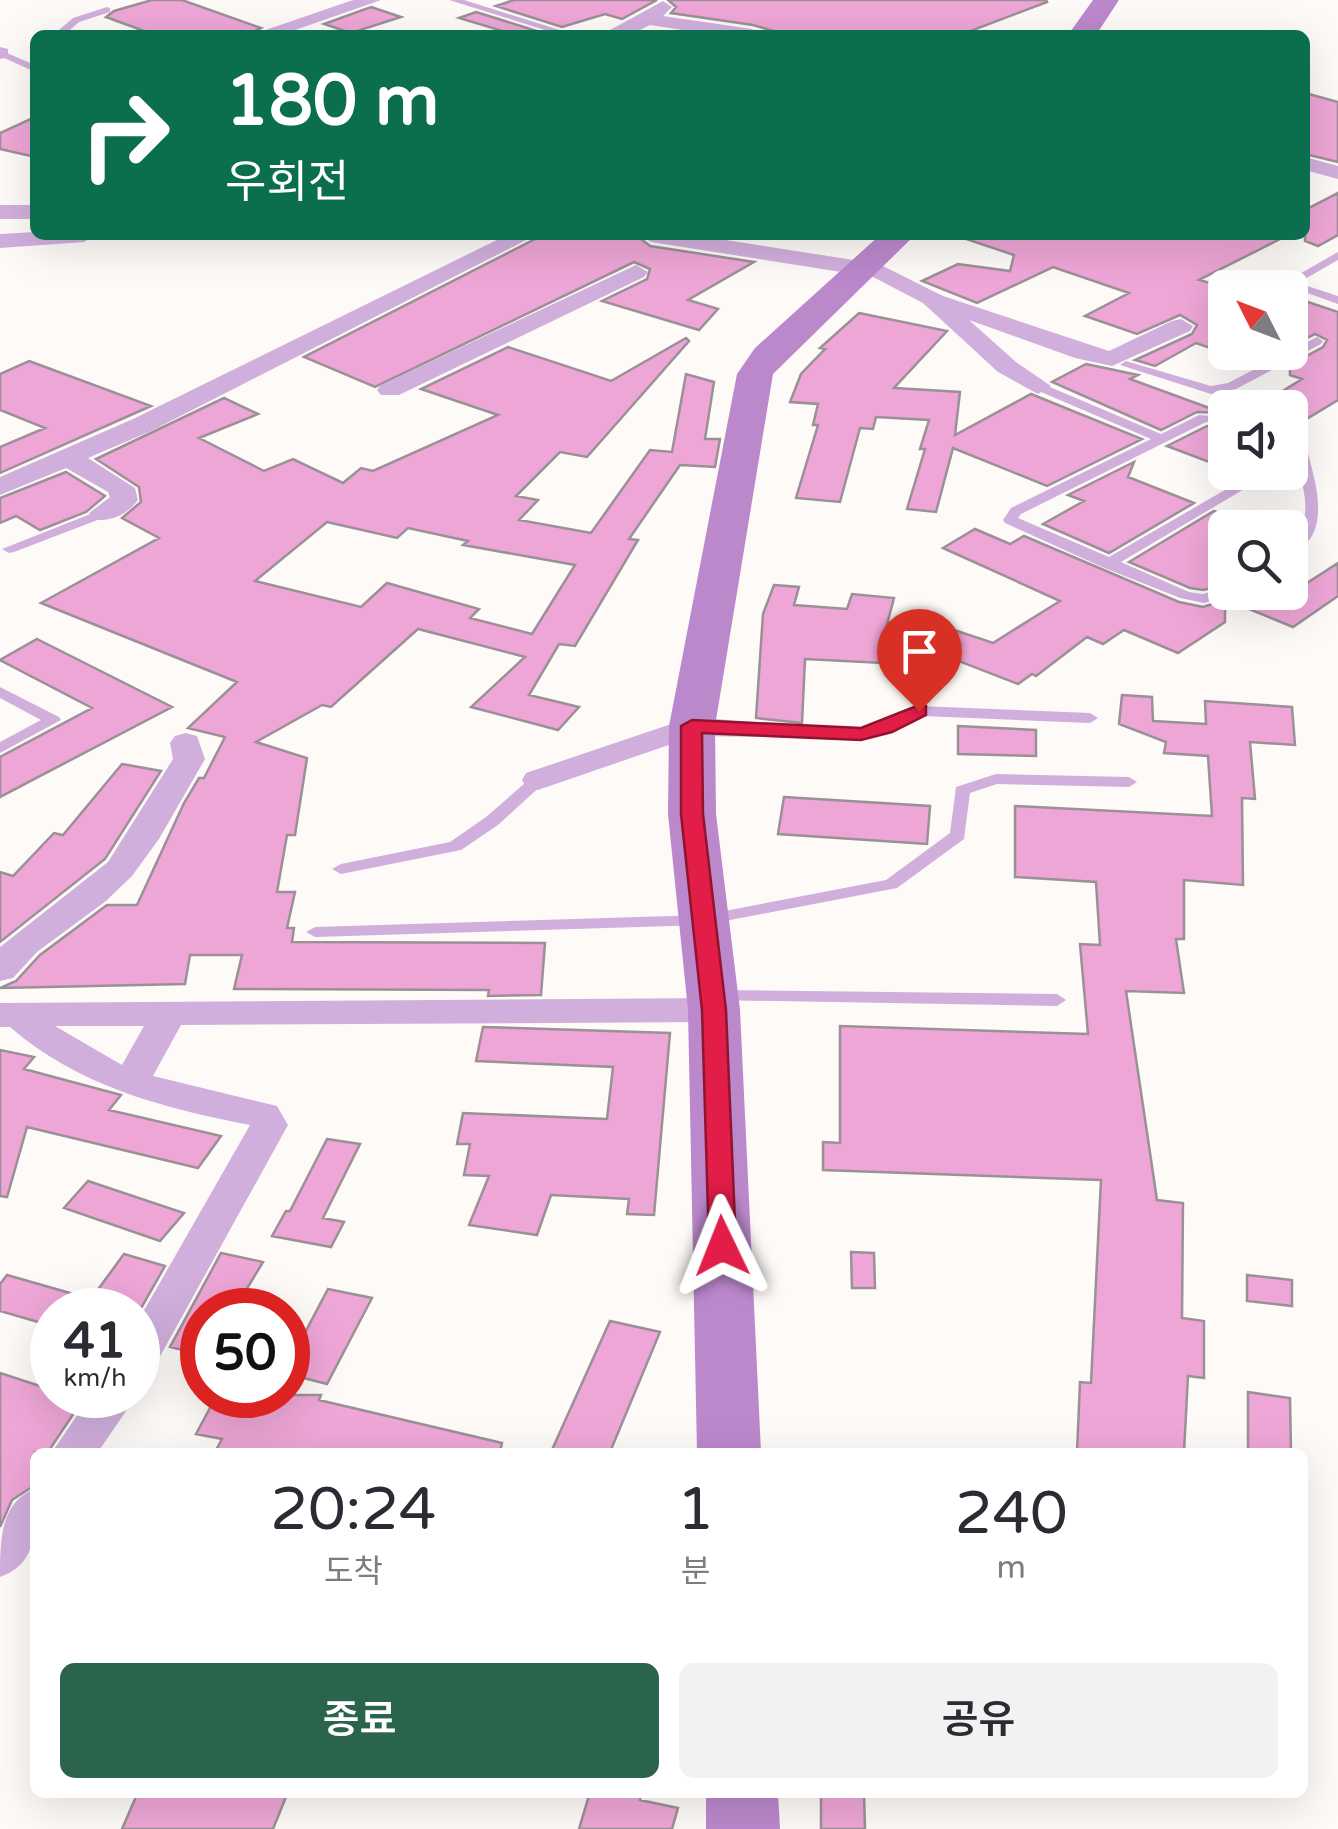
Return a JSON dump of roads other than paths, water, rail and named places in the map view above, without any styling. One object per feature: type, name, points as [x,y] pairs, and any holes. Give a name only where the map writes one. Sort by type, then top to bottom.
[{"type":"main road","points":[[1085,30],[1106,0]]},
{"type":"main road","points":[[730,1448],[714,1003],[692,814],[692,726],[754,374],[768,356],[893,240]]},
{"type":"main road","points":[[742,1798],[743,1829]]},
{"type":"street","points":[[277,30],[372,0]]},
{"type":"street","points":[[623,30],[648,20],[677,0]]},
{"type":"street","points":[[313,30],[327,14]]},
{"type":"street","points":[[648,20],[717,30]]},
{"type":"street","points":[[1310,164],[1338,172]]},
{"type":"street","points":[[0,212],[30,212]]},
{"type":"street","points":[[0,241],[30,239]]},
{"type":"street","points":[[0,487],[177,408],[515,240]]},
{"type":"street","points":[[674,240],[879,271],[932,298],[1119,362],[1181,326]]},
{"type":"street","points":[[390,390],[699,245]]},
{"type":"street","points":[[565,333],[614,308],[651,265]]},
{"type":"street","points":[[932,298],[1007,367],[1038,386]]},
{"type":"street","points":[[68,458],[121,488],[124,500],[103,513]]},
{"type":"street","points":[[538,780],[692,726],[754,730]]},
{"type":"street","points":[[0,970],[22,943],[105,884],[126,862],[189,759],[186,743]]},
{"type":"street","points":[[10,1016],[714,1003]]},
{"type":"street","points":[[131,1082],[169,1014]]},
{"type":"street","points":[[10,1016],[82,1064],[172,1097],[263,1115],[270,1125],[160,1319]]},
{"type":"street","points":[[77,1448],[99,1418]]},
{"type":"street","points":[[0,1558],[30,1514]]},
{"type":"lane","points":[[454,0],[554,30]]},
{"type":"lane","points":[[474,6],[491,0]]},
{"type":"lane","points":[[64,30],[76,20],[107,10]]},
{"type":"lane","points":[[4,55],[30,50]]},
{"type":"lane","points":[[4,55],[30,67]]},
{"type":"lane","points":[[1338,255],[1288,284],[1338,300]]},
{"type":"lane","points":[[1119,362],[1211,390],[1232,386],[1317,342]]},
{"type":"lane","points":[[1038,386],[1159,438]]},
{"type":"lane","points":[[1208,419],[1159,438],[1016,511],[1010,520],[1185,595],[1208,598]]},
{"type":"lane","points":[[1107,564],[1236,490]]},
{"type":"lane","points":[[1307,490],[1314,510],[1308,535]]},
{"type":"lane","points":[[9,549],[103,513]]},
{"type":"lane","points":[[0,692],[53,720],[0,748]]},
{"type":"lane","points":[[754,730],[861,734],[885,728],[919,711],[1090,718]]},
{"type":"lane","points":[[315,932],[704,920],[891,884],[958,835],[962,790],[996,779],[1130,782]]},
{"type":"lane","points":[[341,869],[455,846],[538,780]]},
{"type":"lane","points":[[714,1003],[1057,1000]]}]
